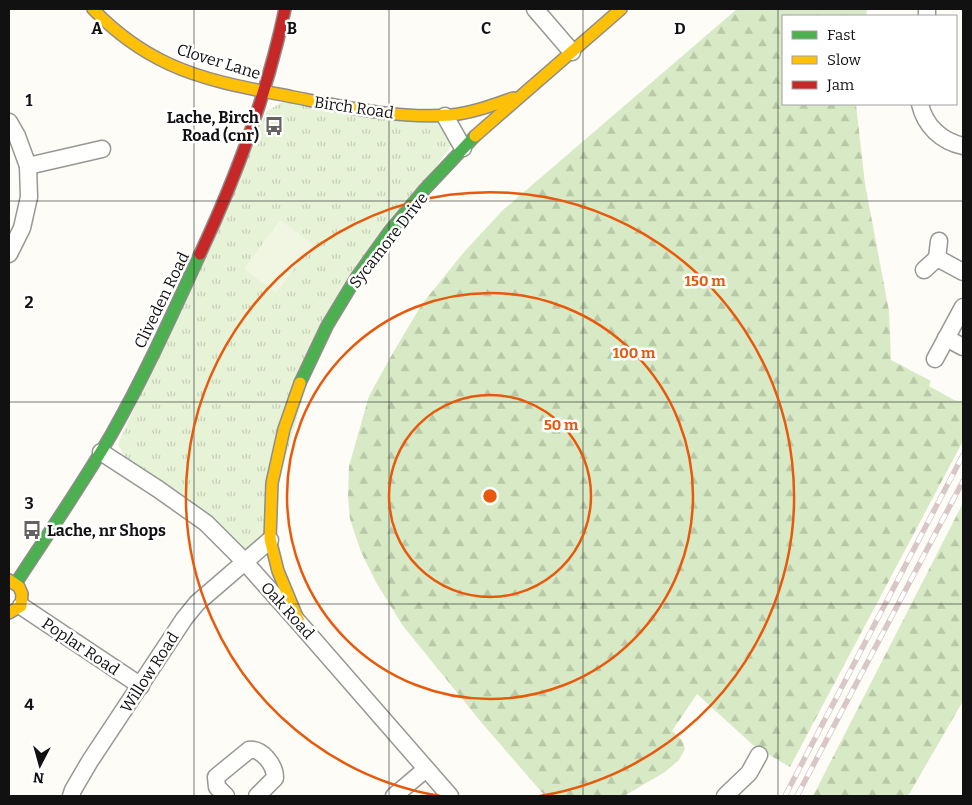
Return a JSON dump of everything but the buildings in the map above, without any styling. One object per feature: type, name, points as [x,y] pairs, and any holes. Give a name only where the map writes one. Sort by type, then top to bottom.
[{"type":"street","name":"Clover Lane","points":[[93,9],[107,24],[132,42],[171,65],[264,91]]},
{"type":"street","name":"Cliveden Road","points":[[13,582],[101,452],[135,390],[211,234],[264,91],[278,47],[285,9]]},
{"type":"street","points":[[534,9],[572,52]]},
{"type":"street","name":"Sycamore Drive","points":[[300,624],[277,569],[270,540],[274,471],[295,392],[304,370],[348,291],[378,248],[411,207],[463,148],[621,9]]},
{"type":"street","name":"Birch Road","points":[[264,91],[382,112],[445,116],[486,108],[522,95]]},
{"type":"street","points":[[920,105],[923,115],[936,134],[954,144],[963,146]]},
{"type":"street","points":[[445,116],[463,148]]},
{"type":"street","points":[[9,122],[17,136],[28,166],[28,197],[22,228],[9,254]]},
{"type":"street","points":[[28,166],[102,150]]},
{"type":"street","points":[[924,270],[937,258],[938,242]]},
{"type":"street","points":[[937,258],[963,272]]},
{"type":"street","points":[[935,359],[963,307]]},
{"type":"street","points":[[946,338],[963,347]]},
{"type":"street","name":"Oak Road","points":[[101,452],[158,489],[206,524],[244,562],[300,624],[450,796]]},
{"type":"street","points":[[244,562],[270,540]]},
{"type":"street","name":"Willow Road","points":[[71,796],[90,761],[184,619],[197,603],[244,562]]},
{"type":"street","points":[[13,582],[22,593],[15,609]]},
{"type":"street","name":"Poplar Road","points":[[15,609],[141,686]]},
{"type":"street","points":[[226,796],[218,786],[216,777],[249,750],[258,751],[275,770],[275,778],[259,796]]},
{"type":"street","points":[[726,796],[749,773],[759,755]]},
{"type":"street","points":[[394,796],[426,769]]},
{"type":"green space","points":[[737,9],[867,9],[866,15],[782,15],[782,105],[856,105],[865,184],[889,311],[891,360],[931,381],[929,386],[954,400],[963,402],[963,441],[790,767],[754,746],[697,694],[672,731],[682,740],[685,749],[679,760],[665,772],[624,796],[545,796],[481,722],[403,626],[377,584],[361,552],[350,519],[348,497],[349,466],[369,396],[422,304],[464,252],[502,211]]},
{"type":"green space","points":[[282,102],[433,120],[447,129],[455,141],[328,311],[262,540],[252,549],[240,548],[126,460],[118,444],[267,111]]},
{"type":"green space","points":[[280,220],[313,244],[276,293],[244,269]]},
{"type":"green space","points":[[963,503],[963,701],[908,796],[813,796]]},
{"type":"railway","points":[[785,796],[963,455]]},
{"type":"railway","points":[[797,796],[963,481]]},
{"type":"traffic: fast","points":[[300,383],[327,326],[356,278],[389,232],[425,189],[475,136]]},
{"type":"traffic: fast","points":[[16,583],[111,435],[146,368],[200,254]]},
{"type":"traffic: slow","points":[[93,9],[129,40],[159,59],[199,76],[246,88],[391,114],[431,116],[459,114],[513,98]]},
{"type":"traffic: slow","points":[[475,136],[621,9]]},
{"type":"traffic: slow","points":[[300,383],[284,429],[272,483],[270,539],[278,571],[300,624]]},
{"type":"traffic: slow","points":[[9,580],[19,587],[22,594],[21,606],[9,613]]},
{"type":"traffic: jam","points":[[200,254],[250,134],[278,41],[285,9]]},
{"type":"place","name":"Lache, Birch Road (cnr)","points":[[274,126]]},
{"type":"place","name":"Lache, nr Shops","points":[[32,530]]}]
